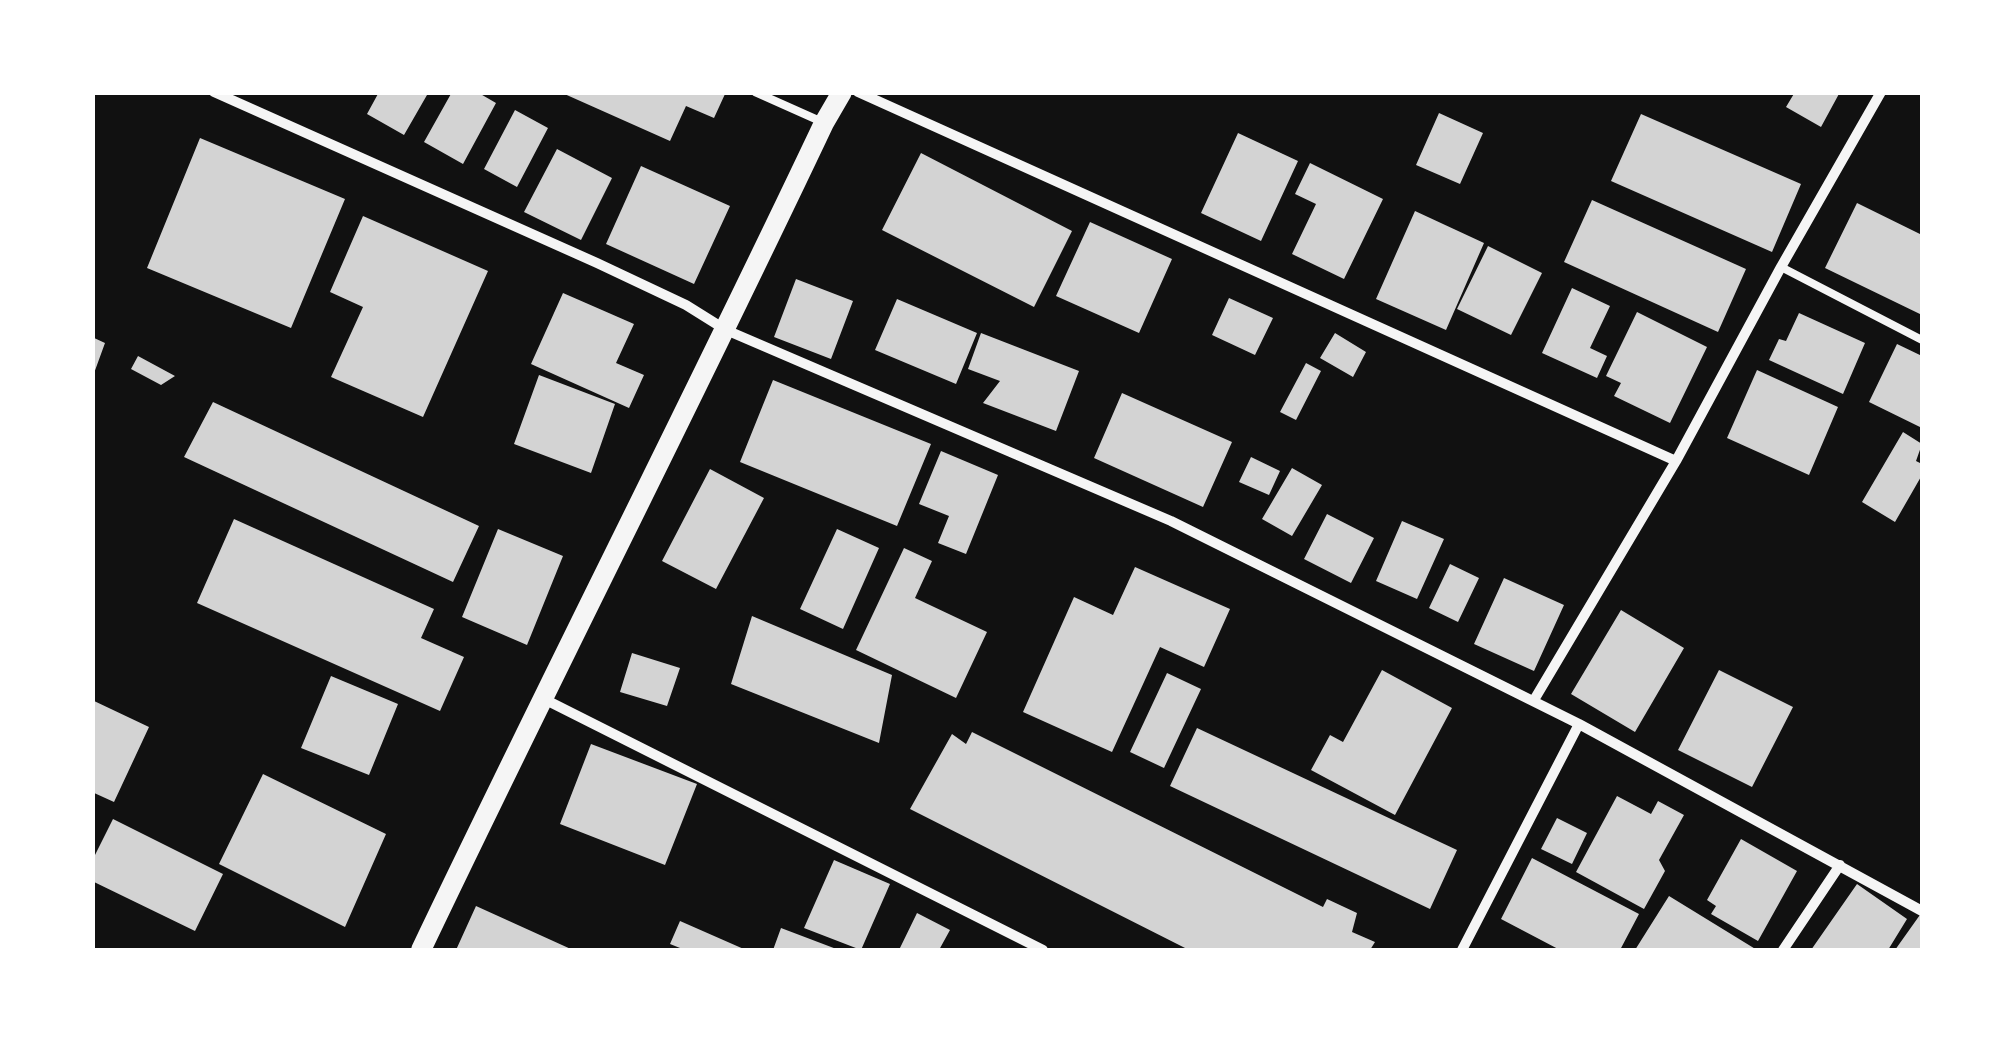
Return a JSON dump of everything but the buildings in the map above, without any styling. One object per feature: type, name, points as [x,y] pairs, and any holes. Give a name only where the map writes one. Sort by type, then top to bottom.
[{"type":"main road","points":[[420,950],[842,92]]},
{"type":"street","points":[[214,92],[597,263],[686,305],[726,330],[1170,522],[1534,700],[1922,911]]},
{"type":"street","points":[[858,92],[1676,461]]},
{"type":"street","points":[[1534,700],[1676,461],[1780,267],[1881,92]]},
{"type":"street","points":[[542,698],[1043,950]]},
{"type":"street","points":[[1462,950],[1579,724]]},
{"type":"street","points":[[1783,950],[1840,866]]},
{"type":"lane","points":[[755,92],[824,123]]},
{"type":"lane","points":[[1780,267],[1922,340]]}]
